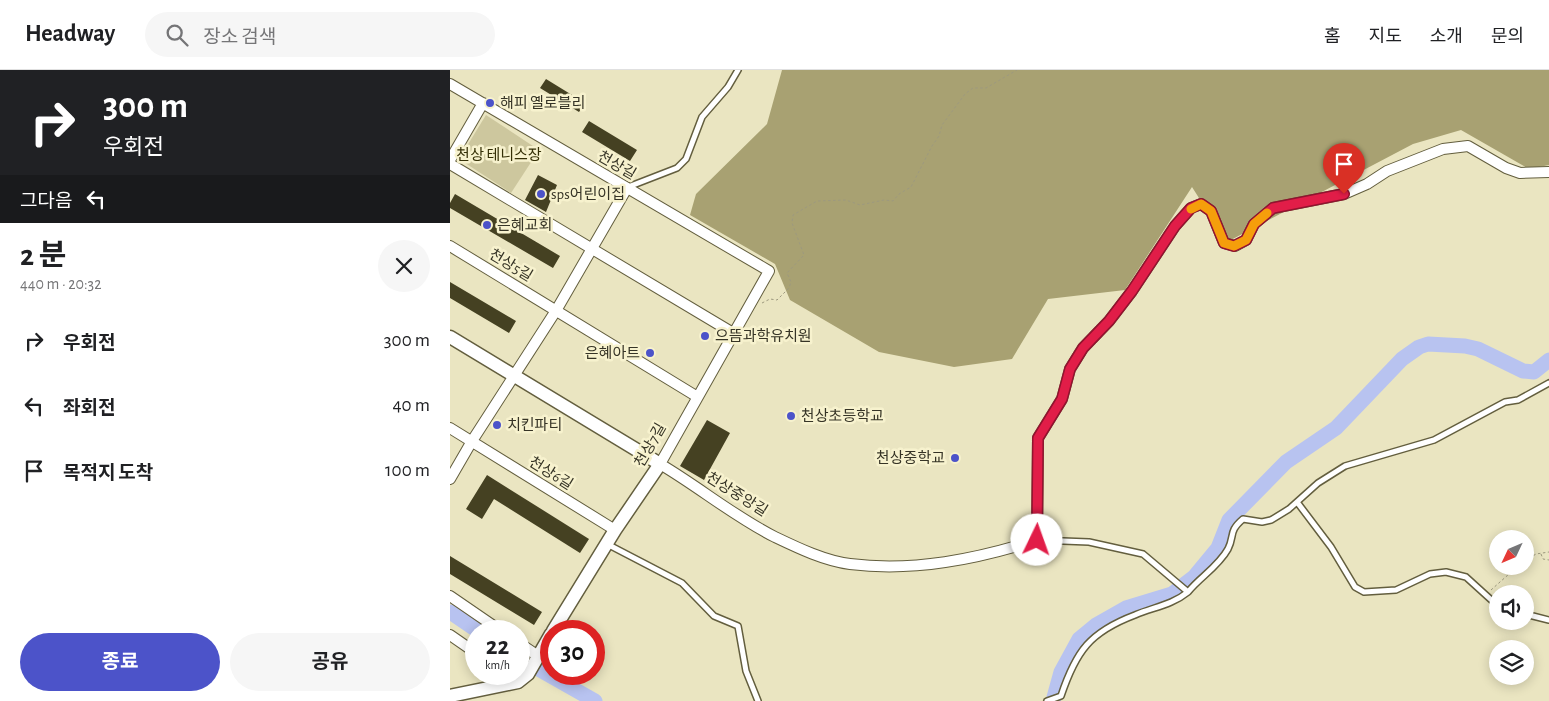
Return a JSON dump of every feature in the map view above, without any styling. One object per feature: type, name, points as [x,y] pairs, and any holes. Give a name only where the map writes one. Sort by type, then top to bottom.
[{"type":"street","name":"천상길","points":[[450,84],[769,271]]},
{"type":"street","points":[[450,160],[483,103]]},
{"type":"street","points":[[1037,540],[1038,438],[1058,408],[1070,369],[1083,348],[1109,321],[1175,226],[1191,208],[1201,204],[1211,211],[1224,243],[1234,246],[1246,240],[1254,224],[1273,208],[1344,194],[1367,184],[1387,171],[1443,149],[1468,146],[1506,168],[1520,173],[1549,172]]},
{"type":"street","points":[[450,164],[591,250],[733,333]]},
{"type":"street","points":[[450,479],[472,441],[557,309],[627,188]]},
{"type":"street","name":"천상5길","points":[[450,246],[557,309]]},
{"type":"street","name":"천상7길","points":[[560,620],[615,530],[660,464],[696,396],[769,271]]},
{"type":"street","points":[[557,309],[696,396]]},
{"type":"street","name":"천상중앙길","points":[[450,337],[660,464],[775,537],[827,558],[850,564],[906,566],[945,563],[994,554],[1037,540]]},
{"type":"street","points":[[450,428],[472,441]]},
{"type":"street","name":"천상6길","points":[[472,441],[615,530]]},
{"type":"street","points":[[450,596],[485,620]]},
{"type":"street","points":[[450,635],[465,645]]},
{"type":"street","points":[[530,652],[537,658]]},
{"type":"street","name":"천상7길","points":[[530,668],[540,653]]},
{"type":"street","points":[[450,696],[495,685]]},
{"type":"lane","points":[[627,188],[677,168],[686,160],[702,117],[728,87],[738,70]]},
{"type":"lane","points":[[1047,701],[1061,696],[1079,651],[1089,641],[1125,620],[1178,600],[1223,556],[1228,548],[1234,527],[1243,519],[1262,522],[1271,520],[1345,466],[1434,440],[1505,402],[1518,400],[1549,384]]},
{"type":"lane","points":[[1297,502],[1331,547],[1355,587],[1364,592],[1396,590],[1435,573],[1446,572],[1466,578],[1489,598]]},
{"type":"lane","points":[[1037,540],[1089,542],[1133,550],[1143,554],[1186,591]]},
{"type":"lane","points":[[607,544],[682,583],[714,616],[738,626],[746,671],[758,701]]},
{"type":"lane","points":[[1534,616],[1549,620]]},
{"type":"path","points":[[759,305],[770,299],[777,300],[783,295],[791,282],[787,273],[804,255],[792,223],[793,215],[817,201],[846,200],[860,206],[884,200],[894,201],[899,194],[911,187],[939,136],[942,125],[965,94],[973,88],[986,88],[1017,70]]},
{"type":"path","points":[[1534,556],[1549,552]]},
{"type":"path","points":[[1540,553],[1543,559],[1549,560]]},
{"type":"path","points":[[1478,588],[1491,590],[1508,575]]},
{"type":"green space","name":"천상 테니스장","points":[[486,115],[539,150],[511,193],[459,159]]},
{"type":"shaded area","points":[[782,70],[1549,70],[1549,165],[1529,169],[1461,130],[1413,144],[1227,242],[1192,187],[1125,290],[1048,299],[1012,359],[954,367],[879,352],[790,300],[775,264],[690,215],[696,194],[767,124]]},
{"type":"building","points":[[546,79],[585,103],[579,112],[540,88]]},
{"type":"building","points":[[589,121],[637,150],[630,161],[582,132]]},
{"type":"building","name":"sps어린이집","points":[[538,175],[557,185],[546,212],[525,200]]},
{"type":"building","points":[[455,194],[560,256],[553,268],[450,208],[450,203]]},
{"type":"building","points":[[450,282],[516,321],[509,333],[450,298]]},
{"type":"building","points":[[707,420],[730,433],[704,480],[680,466]]},
{"type":"building","points":[[487,475],[589,539],[580,553],[494,499],[482,519],[466,509]]},
{"type":"building","points":[[450,556],[542,612],[534,625],[530,623],[530,620],[526,620],[450,574]]},
{"type":"waterway","points":[[1053,701],[1061,672],[1079,639],[1096,625],[1126,608],[1172,594],[1194,577],[1218,548],[1229,520],[1286,462],[1336,428],[1402,359],[1419,347],[1428,344],[1465,346],[1478,349],[1523,371],[1534,372],[1549,360]]},
{"type":"waterway","points":[[450,612],[465,622]]},
{"type":"waterway","points":[[530,664],[595,701]]},
{"type":"slow traffic","points":[[1191,209],[1201,204],[1211,211],[1224,243],[1234,246],[1246,240],[1254,224],[1267,213]]},
{"type":"place","name":"해피 옐로블리","points":[[490,103]]},
{"type":"place","name":"sps어린이집","points":[[541,194]]},
{"type":"place","name":"은혜교회","points":[[487,225]]},
{"type":"place","name":"으뜸과학유치원","points":[[705,336]]},
{"type":"place","name":"은혜아트","points":[[650,353]]},
{"type":"place","name":"천상초등학교","points":[[791,416]]},
{"type":"place","name":"치킨파티","points":[[497,425]]},
{"type":"place","name":"천상중학교","points":[[955,458]]},
{"type":"route","points":[[1037,540],[1039,505],[1036,458],[1038,438],[1062,399],[1070,369],[1083,348],[1109,321],[1132,291],[1175,226],[1191,208],[1201,204],[1211,211],[1224,243],[1234,246],[1246,240],[1254,224],[1273,208],[1344,194]]}]
